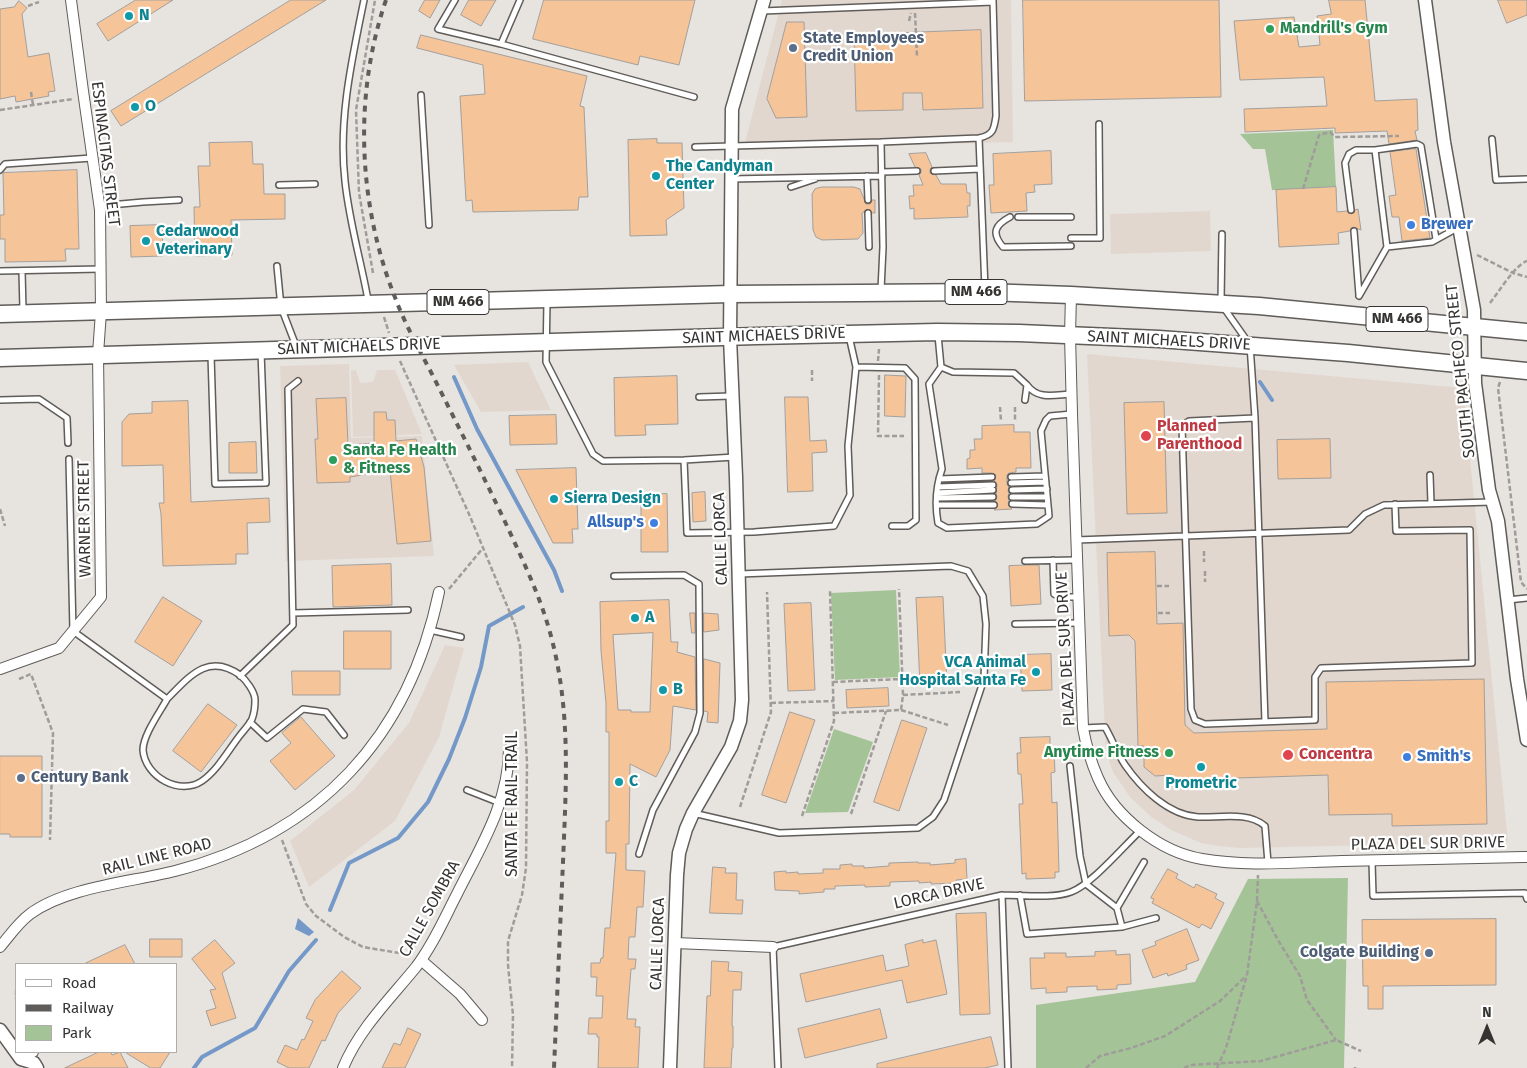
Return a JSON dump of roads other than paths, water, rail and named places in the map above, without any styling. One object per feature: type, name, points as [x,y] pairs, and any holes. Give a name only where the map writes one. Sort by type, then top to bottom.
[{"type":"main road","name":"NM 466","points":[[0,314],[730,294],[985,292],[1220,304],[1348,314],[1527,332]]},
{"type":"main road","name":"SAINT MICHAELS DRIVE","points":[[0,358],[937,332],[1070,335],[1250,345],[1527,371]]},
{"type":"street","name":"ESPINACITAS STREET","points":[[71,0],[99,206],[101,312]]},
{"type":"street","name":"SOUTH PACHECO STREET","points":[[1425,0],[1444,142],[1474,310],[1474,366],[1489,490],[1498,521],[1518,687],[1527,740]]},
{"type":"street","name":"CALLE LORCA","points":[[670,1068],[680,853],[693,813],[731,747],[740,721],[742,700],[730,338],[732,109],[763,6]]},
{"type":"street","name":"PLAZA DEL SUR DRIVE","points":[[1071,295],[1070,335],[1076,560],[1084,728],[1087,749],[1099,780],[1114,803],[1140,831],[1170,849],[1201,859],[1263,863],[1527,857]]},
{"type":"street","name":"WARNER STREET","points":[[0,669],[59,648],[101,596],[98,354],[101,312]]},
{"type":"street","name":"RAIL LINE ROAD","points":[[0,947],[20,922],[32,913],[54,902],[98,887],[198,865],[243,848],[278,830],[309,809],[342,781],[375,743],[400,703],[420,660],[430,630],[438,595]]},
{"type":"street","name":"CALLE SOMBRA","points":[[342,1068],[355,1043],[421,960],[438,931],[484,839],[500,802],[508,775],[509,749]]},
{"type":"street","name":"LORCA DRIVE","points":[[675,943],[773,946]]},
{"type":"street","points":[[421,960],[460,994],[482,1020]]},
{"type":"street","points":[[0,1030],[21,1063]]},
{"type":"street","points":[[21,1063],[32,1053]]},
{"type":"street","points":[[21,1063],[34,1064],[37,1068]]},
{"type":"lane","points":[[364,0],[349,74],[344,125],[345,180],[369,304]]},
{"type":"lane","points":[[455,0],[438,29],[501,44],[694,97]]},
{"type":"lane","points":[[501,44],[520,0]]},
{"type":"lane","points":[[695,147],[979,138],[987,136],[994,129],[996,116],[993,1],[763,6]]},
{"type":"lane","points":[[421,95],[428,225]]},
{"type":"lane","points":[[1071,238],[1100,238],[1099,124]]},
{"type":"lane","points":[[979,138],[985,292]]},
{"type":"lane","points":[[1492,139],[1496,180],[1527,179]]},
{"type":"lane","points":[[881,142],[884,247],[881,292]]},
{"type":"lane","points":[[1350,210],[1345,163],[1349,154],[1356,150],[1375,150],[1417,144],[1422,146],[1436,239]]},
{"type":"lane","points":[[1354,231],[1359,296],[1388,247],[1375,150]]},
{"type":"lane","points":[[0,170],[5,164],[92,158]]},
{"type":"lane","points":[[934,171],[980,169]]},
{"type":"lane","points":[[731,179],[867,176],[917,171]]},
{"type":"lane","points":[[867,176],[868,200]]},
{"type":"lane","points":[[791,187],[822,177]]},
{"type":"lane","points":[[279,185],[314,184]]},
{"type":"lane","points":[[99,206],[179,200]]},
{"type":"lane","points":[[868,213],[869,247]]},
{"type":"lane","points":[[1018,217],[1071,216]]},
{"type":"lane","points":[[1010,217],[1002,222],[996,230],[996,239],[1003,247],[1071,246]]},
{"type":"lane","points":[[1388,247],[1432,242],[1460,226]]},
{"type":"lane","points":[[1222,234],[1220,304],[1250,345],[1255,418],[1265,722]]},
{"type":"lane","points":[[277,266],[281,307],[297,349]]},
{"type":"lane","points":[[0,271],[101,269]]},
{"type":"lane","points":[[22,271],[23,314]]},
{"type":"lane","points":[[547,300],[546,362],[593,454],[603,460],[684,460],[735,457]]},
{"type":"lane","points":[[937,332],[941,367],[929,384],[942,469],[937,496],[938,523],[947,528],[1037,524],[1049,516],[1042,431],[1046,420],[1050,416],[1055,414],[1072,414]]},
{"type":"lane","points":[[684,460],[687,533],[737,533],[834,526],[850,496],[848,446],[856,367],[848,334]]},
{"type":"lane","points":[[210,352],[214,484],[266,483],[261,350]]},
{"type":"lane","points":[[856,367],[905,368],[915,378],[916,520],[908,526],[892,526]]},
{"type":"lane","points":[[941,367],[953,372],[1014,373],[1032,392],[1039,395],[1072,394]]},
{"type":"lane","points":[[240,676],[293,625],[288,389],[298,381]]},
{"type":"lane","points":[[1025,400],[1027,385]]},
{"type":"lane","points":[[699,397],[732,396]]},
{"type":"lane","points":[[0,400],[39,399],[67,418],[68,443]]},
{"type":"lane","points":[[1255,418],[1189,421],[1182,426],[1191,708],[1194,720],[1205,724],[1315,720],[1315,677],[1321,668],[1472,664],[1470,530],[1396,531],[1395,504]]},
{"type":"lane","points":[[69,459],[73,631],[167,699]]},
{"type":"lane","points":[[1430,475],[1431,503]]},
{"type":"lane","points":[[939,478],[992,477]]},
{"type":"lane","points":[[1011,477],[1046,479]]},
{"type":"lane","points":[[1046,479],[1011,487],[1046,489]]},
{"type":"lane","points":[[937,496],[993,487]]},
{"type":"lane","points":[[937,496],[993,497]]},
{"type":"lane","points":[[937,496],[994,505]]},
{"type":"lane","points":[[1012,497],[1047,497]]},
{"type":"lane","points":[[1076,540],[1349,530],[1365,514],[1384,505],[1493,502]]},
{"type":"lane","points":[[1012,504],[1048,505]]},
{"type":"lane","points":[[1053,560],[1054,594],[1060,597],[1078,597]]},
{"type":"lane","points":[[1025,561],[1076,560]]},
{"type":"lane","points":[[693,813],[779,833],[918,828],[933,817],[944,800],[984,679],[986,624],[983,596],[968,571],[951,566],[738,574]]},
{"type":"lane","points":[[614,576],[684,575],[699,584],[700,713],[695,732],[653,810],[639,854]]},
{"type":"lane","points":[[1508,600],[1527,598]]},
{"type":"lane","points":[[293,613],[408,610]]},
{"type":"lane","points":[[1015,624],[1080,623]]},
{"type":"lane","points":[[430,630],[461,637]]},
{"type":"lane","points":[[210,665],[230,668],[240,676],[254,694],[255,702],[252,719],[209,776],[195,786],[173,786],[155,775],[148,766],[143,749],[147,735],[167,699],[193,673],[210,665]]},
{"type":"lane","points":[[250,722],[267,738],[303,708],[326,712],[344,734]]},
{"type":"lane","points":[[1084,728],[1105,727],[1125,764],[1137,779],[1173,811],[1196,817],[1245,817],[1258,820],[1264,826],[1263,863]]},
{"type":"lane","points":[[1070,766],[1080,856],[1086,884],[1117,908],[1122,927]]},
{"type":"lane","points":[[466,790],[500,802]]},
{"type":"lane","points":[[1002,895],[1058,895],[1072,892],[1086,884],[1140,831]]},
{"type":"lane","points":[[1372,861],[1373,896],[1525,893],[1527,899]]},
{"type":"lane","points":[[1117,908],[1144,862]]},
{"type":"lane","name":"LORCA DRIVE","points":[[773,946],[1002,895],[1008,1068]]},
{"type":"lane","points":[[1020,895],[1027,934],[1122,927],[1156,918]]},
{"type":"lane","points":[[773,946],[778,1068]]},
{"type":"water","points":[[298,918],[314,932],[309,936],[295,929]]},
{"type":"waterway","points":[[454,377],[477,429],[554,570],[562,591]]},
{"type":"waterway","points":[[1260,382],[1272,400]]},
{"type":"waterway","points":[[330,910],[349,863],[398,838],[428,802],[449,759],[465,718],[481,667],[489,626],[523,607]]},
{"type":"waterway","points":[[194,1068],[202,1057],[255,1028],[289,971],[316,940]]},
{"type":"railway","points":[[386,0],[375,37],[368,74],[364,151],[367,189],[383,264],[404,319],[480,469],[526,568],[548,625],[558,668],[565,723],[566,778],[554,1068]]},
{"type":"place","name":"N","points":[[129,16]]},
{"type":"place","name":"Mandrill's Gym","points":[[1270,29]]},
{"type":"place","name":"State Employees Credit Union","points":[[793,48]]},
{"type":"place","name":"O","points":[[135,107]]},
{"type":"place","name":"The Candyman Center","points":[[656,176]]},
{"type":"place","name":"Brewer","points":[[1411,225]]},
{"type":"place","name":"Cedarwood Veterinary","points":[[146,241]]},
{"type":"place","name":"Planned Parenthood","points":[[1146,436]]},
{"type":"place","name":"Santa Fe Health & Fitness","points":[[333,460]]},
{"type":"place","name":"Sierra Design","points":[[554,499]]},
{"type":"place","name":"Allsup's","points":[[654,523]]},
{"type":"place","name":"A","points":[[635,618]]},
{"type":"place","name":"VCA Animal Hospital Santa Fe","points":[[1036,672]]},
{"type":"place","name":"B","points":[[663,690]]},
{"type":"place","name":"Anytime Fitness","points":[[1169,753]]},
{"type":"place","name":"Concentra","points":[[1288,755]]},
{"type":"place","name":"Smith's","points":[[1407,757]]},
{"type":"place","name":"Prometric","points":[[1201,767]]},
{"type":"place","name":"Century Bank","points":[[21,778]]},
{"type":"place","name":"C","points":[[619,782]]},
{"type":"place","name":"Colgate Building","points":[[1429,953]]}]
